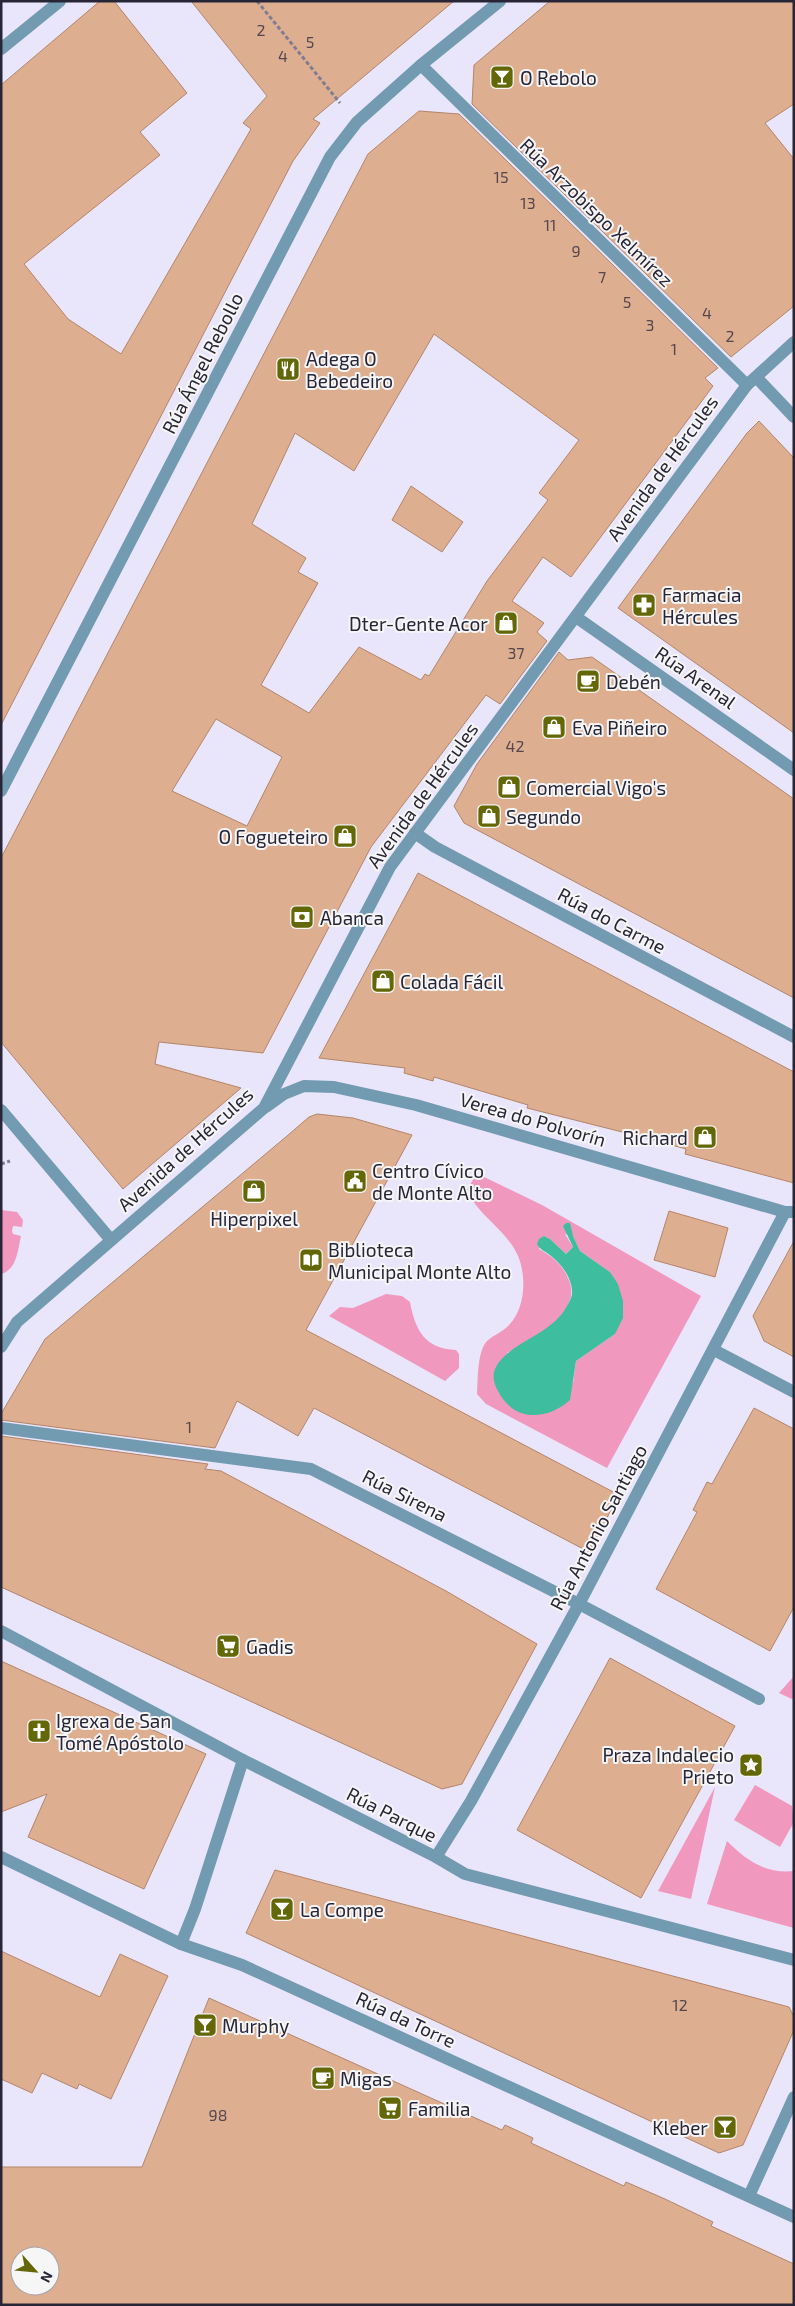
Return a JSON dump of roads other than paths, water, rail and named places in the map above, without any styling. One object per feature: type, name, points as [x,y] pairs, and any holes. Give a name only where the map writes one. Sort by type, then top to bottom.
[{"type":"street","points":[[1,50],[60,1]]},
{"type":"street","name":"Rúa Ángel Rebollo","points":[[1,791],[330,157],[357,122],[421,65],[500,1]]},
{"type":"street","name":"Rúa Arzobispo Xelmírez","points":[[421,65],[751,381],[794,417]]},
{"type":"street","name":"Avenida de Hércules","points":[[1,1347],[17,1322],[264,1108],[390,867],[751,381],[794,342]]},
{"type":"street","name":"Rúa Arenal","points":[[576,617],[794,770]]},
{"type":"street","name":"Rúa do Carme","points":[[415,834],[435,847],[794,1037]]},
{"type":"street","name":"Verea do Polvorín","points":[[264,1108],[284,1094],[304,1086],[334,1087],[416,1105],[790,1212]]},
{"type":"street","points":[[1,1110],[110,1240]]},
{"type":"street","name":"Rúa Antonio Santiago","points":[[436,1857],[471,1801],[580,1604],[714,1350],[790,1212]]},
{"type":"street","points":[[714,1350],[794,1392]]},
{"type":"street","name":"Rúa Sirena","points":[[1,1428],[312,1469],[580,1604],[759,1700]]},
{"type":"street","name":"Rúa Parque","points":[[1,1631],[242,1760],[436,1857],[465,1874],[794,1960]]},
{"type":"street","points":[[181,1944],[195,1909],[242,1760]]},
{"type":"street","name":"Rúa da Torre","points":[[1,1857],[181,1944],[242,1964],[794,2217]]},
{"type":"street","points":[[749,2196],[794,2096]]},
{"type":"place","name":"O Rebolo","points":[[502,77]]},
{"type":"place","name":"Adega O Bebedeiro","points":[[288,369]]},
{"type":"place","name":"Farmacia Hércules","points":[[644,605]]},
{"type":"place","name":"Dter-Gente Acor","points":[[506,623]]},
{"type":"place","name":"Debén","points":[[588,681]]},
{"type":"place","name":"Eva Piñeiro","points":[[554,727]]},
{"type":"place","name":"Comercial Vigo's","points":[[509,787]]},
{"type":"place","name":"Segundo","points":[[489,816]]},
{"type":"place","name":"O Fogueteiro","points":[[345,836]]},
{"type":"place","name":"Abanca","points":[[302,917]]},
{"type":"place","name":"Colada Fácil","points":[[383,981]]},
{"type":"place","name":"Richard","points":[[705,1137]]},
{"type":"place","name":"Centro Cívico de Monte Alto","points":[[355,1181]]},
{"type":"place","name":"Hiperpixel","points":[[254,1191]]},
{"type":"place","name":"Biblioteca Municipal Monte Alto","points":[[311,1260]]},
{"type":"place","name":"Gadis","points":[[228,1646]]},
{"type":"place","name":"Igrexa de San Tomé Apóstolo","points":[[39,1731]]},
{"type":"place","name":"Praza Indalecio Prieto","points":[[751,1765]]},
{"type":"place","name":"La Compe","points":[[282,1909]]},
{"type":"place","name":"Murphy","points":[[205,2025]]},
{"type":"place","name":"Migas","points":[[323,2078]]},
{"type":"place","name":"Familia","points":[[390,2108]]},
{"type":"place","name":"Kleber","points":[[725,2127]]}]
